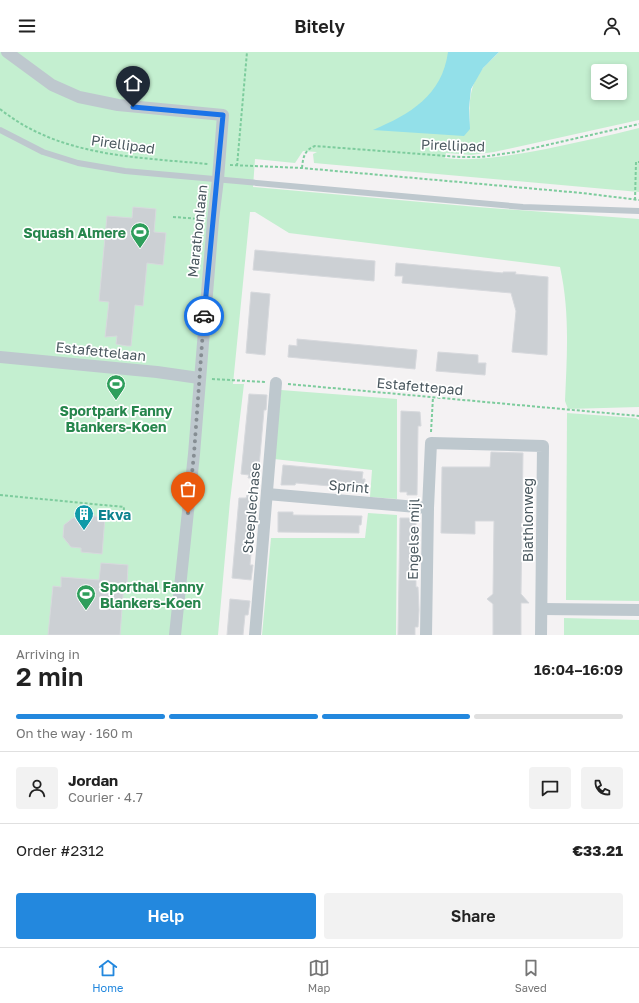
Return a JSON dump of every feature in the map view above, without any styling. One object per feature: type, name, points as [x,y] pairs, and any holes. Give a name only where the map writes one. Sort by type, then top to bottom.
[{"type":"street","name":"Marathonlaan","points":[[7,52],[52,85],[79,97],[118,105],[223,115],[193,461],[175,635]]},
{"type":"street","name":"Estafettelaan","points":[[0,357],[157,372],[199,378]]},
{"type":"street","name":"Steeplechase","points":[[255,635],[276,383]]},
{"type":"street","name":"Engelse mijl","points":[[426,635],[428,508],[431,443]]},
{"type":"street","name":"Biathlonweg","points":[[431,443],[543,446],[542,609]]},
{"type":"street","name":"Sprint","points":[[267,494],[428,508]]},
{"type":"street","points":[[541,635],[542,609],[639,610]]},
{"type":"lane","points":[[0,130],[43,152],[78,163],[125,171],[523,207],[639,211]]},
{"type":"path","points":[[237,166],[247,52]]},
{"type":"path","name":"Pirellipad","points":[[0,109],[12,118],[48,137],[78,148],[105,154],[219,165],[302,168],[582,193],[639,200]]},
{"type":"path","name":"Pirellipad","points":[[302,168],[303,157],[306,151],[315,146],[476,158],[516,152],[639,124]]},
{"type":"path","points":[[635,200],[636,162],[639,162]]},
{"type":"path","points":[[174,217],[213,220]]},
{"type":"path","name":"Estafettepad","points":[[199,378],[276,383],[639,416]]},
{"type":"path","points":[[431,443],[433,397]]},
{"type":"path","points":[[0,494],[124,507],[123,522]]},
{"type":"green space","name":"Sportpark Fanny Blankers-Koen","points":[[0,52],[461,52],[470,129],[470,97],[474,82],[483,68],[499,52],[639,52],[639,120],[494,152],[471,155],[446,153],[445,158],[470,159],[509,156],[639,128],[639,192],[314,163],[313,154],[317,152],[303,151],[295,163],[255,159],[253,187],[477,207],[639,219],[639,407],[568,409],[565,401],[567,317],[560,267],[289,233],[255,212],[250,212],[233,384],[244,384],[230,501],[218,635],[0,635]]},
{"type":"green space","points":[[281,390],[397,399],[397,499],[370,497],[372,470],[274,459]]},
{"type":"green space","points":[[567,413],[636,418],[639,420],[639,601],[566,600]]},
{"type":"green space","points":[[368,513],[397,515],[396,635],[262,635],[271,538],[365,538]]},
{"type":"green space","points":[[564,618],[639,620],[639,635],[564,635]]},
{"type":"water","points":[[448,52],[499,52],[483,68],[471,89],[469,108],[470,129],[464,136],[373,130],[387,124],[422,102],[439,80],[445,67]]},
{"type":"building","points":[[133,207],[156,209],[154,232],[166,233],[163,265],[147,263],[143,306],[135,305],[131,346],[127,346],[116,344],[117,336],[105,337],[109,302],[99,301],[107,216],[132,218]]},
{"type":"building","points":[[255,250],[375,261],[374,281],[253,270]]},
{"type":"building","points":[[396,263],[503,273],[516,272],[515,274],[548,277],[547,355],[512,352],[516,311],[511,293],[402,283],[403,276],[395,276]]},
{"type":"building","points":[[251,292],[270,294],[265,355],[246,353]]},
{"type":"building","points":[[297,339],[417,350],[415,369],[288,357],[289,345],[297,346]]},
{"type":"building","points":[[438,352],[478,355],[478,363],[486,363],[485,375],[436,371]]},
{"type":"building","points":[[249,394],[267,395],[266,410],[264,410],[258,478],[248,478],[249,475],[241,474]]},
{"type":"building","points":[[401,411],[420,412],[421,426],[418,426],[417,495],[407,495],[407,492],[400,492]]},
{"type":"building","points":[[491,452],[523,453],[521,594],[529,603],[521,603],[521,635],[493,635],[493,604],[487,599],[493,594],[494,521],[475,521],[475,534],[441,533],[442,467],[490,467]]},
{"type":"building","points":[[283,465],[363,472],[362,479],[365,479],[364,489],[296,483],[295,485],[281,485]]},
{"type":"building","points":[[247,495],[256,497],[250,565],[253,565],[251,580],[232,578],[239,498],[246,498]]},
{"type":"building","points":[[278,512],[293,512],[293,515],[362,516],[361,525],[359,525],[359,533],[278,532]]},
{"type":"building","name":"Ekva","points":[[84,515],[105,517],[102,554],[81,552],[81,548],[71,547],[63,537],[64,525],[73,518],[84,518]]},
{"type":"building","points":[[400,518],[416,518],[416,587],[418,587],[419,610],[418,627],[415,627],[415,635],[398,635]]},
{"type":"building","name":"Sporthal Fanny Blankers-Koen","points":[[101,563],[128,565],[127,584],[124,583],[120,635],[48,635],[53,586],[61,587],[61,577],[99,580]]},
{"type":"building","points":[[230,599],[250,601],[248,615],[245,615],[243,635],[227,635]]},
{"type":"way so far","points":[[188,513],[194,454],[204,316]]},
{"type":"place","name":"Squash Almere","points":[[140,249]]},
{"type":"place","name":"Sportpark Fanny Blankers-Koen","points":[[116,401]]},
{"type":"place","name":"Ekva","points":[[84,531]]},
{"type":"place","name":"Sporthal Fanny Blankers-Koen","points":[[86,611]]},
{"type":"route","points":[[133,107],[223,115],[204,316]]}]
